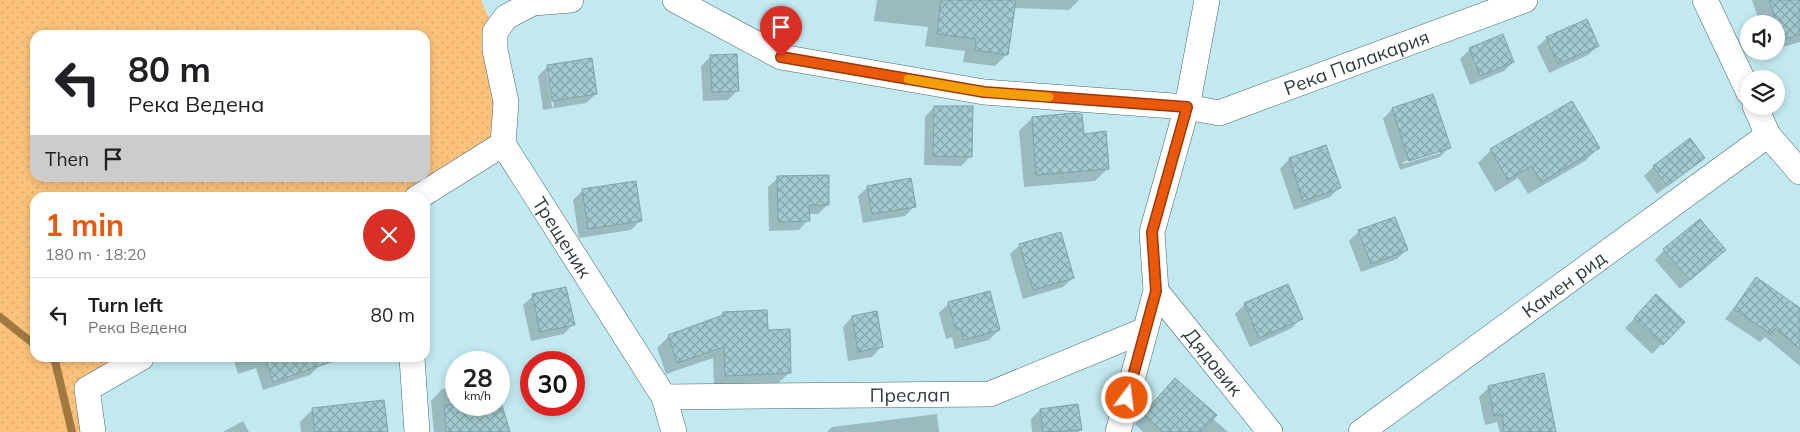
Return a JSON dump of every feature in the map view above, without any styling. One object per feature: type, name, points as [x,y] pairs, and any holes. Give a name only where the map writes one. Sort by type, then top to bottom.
[{"type":"street","points":[[427,192],[503,144],[506,102],[495,50],[495,32],[506,17],[533,3],[571,0]]},
{"type":"street","name":"Река Палакария","points":[[675,0],[781,57],[984,92],[1187,107],[1219,113],[1525,0]]},
{"type":"street","points":[[1118,432],[1156,291],[1152,232],[1187,107],[1207,0]]},
{"type":"street","points":[[1705,0],[1740,74]]},
{"type":"street","points":[[1759,115],[1768,135],[1800,172]]},
{"type":"street","name":"Камен рид","points":[[1361,432],[1768,135]]},
{"type":"street","name":"Трещеник","points":[[503,144],[664,396],[674,432]]},
{"type":"street","name":"Дядовик","points":[[1156,291],[1270,432]]},
{"type":"street","name":"Преслап","points":[[664,396],[990,394],[1145,330]]},
{"type":"street","points":[[93,432],[87,389],[134,362]]},
{"type":"street","points":[[412,362],[417,432]]},
{"type":"shaded area","points":[[0,0],[481,0],[495,32],[503,144],[425,192],[30,192],[30,362],[134,362],[87,389],[93,432],[0,432]]},
{"type":"building","points":[[941,0],[1016,0],[1008,55],[975,50],[976,39],[937,34]]},
{"type":"building","points":[[1769,0],[1800,0],[1800,34],[1785,39],[1785,15],[1774,15]]},
{"type":"building","points":[[1587,19],[1599,46],[1558,64],[1546,37]]},
{"type":"building","points":[[1503,34],[1514,62],[1480,76],[1469,48]]},
{"type":"building","points":[[737,54],[739,91],[712,92],[710,55]]},
{"type":"building","points":[[592,58],[597,94],[552,101],[547,65]]},
{"type":"building","points":[[1433,94],[1451,148],[1409,161],[1392,108]]},
{"type":"building","points":[[1572,101],[1600,148],[1541,182],[1532,166],[1508,180],[1490,149]]},
{"type":"building","points":[[934,106],[973,106],[972,157],[933,156]]},
{"type":"building","points":[[1082,114],[1084,134],[1106,131],[1109,169],[1036,175],[1032,117]]},
{"type":"building","points":[[1690,138],[1705,158],[1667,186],[1653,166]]},
{"type":"building","points":[[1326,145],[1341,188],[1303,201],[1289,158]]},
{"type":"building","points":[[829,175],[829,205],[809,205],[810,221],[778,222],[777,176]]},
{"type":"building","points":[[911,178],[916,207],[872,214],[867,186]]},
{"type":"building","points":[[636,181],[642,221],[588,229],[582,189]]},
{"type":"building","points":[[1395,217],[1408,250],[1371,264],[1358,230]]},
{"type":"building","points":[[1700,219],[1726,250],[1690,280],[1663,249]]},
{"type":"building","points":[[1061,232],[1074,278],[1033,290],[1019,244]]},
{"type":"building","points":[[1756,277],[1800,308],[1800,349],[1775,328],[1771,334],[1734,309]]},
{"type":"building","points":[[1288,284],[1303,319],[1259,338],[1244,303]]},
{"type":"building","points":[[566,287],[575,325],[540,332],[532,294]]},
{"type":"building","points":[[990,291],[1000,330],[964,340],[961,329],[956,330],[948,302]]},
{"type":"building","points":[[1656,294],[1685,322],[1663,345],[1634,318]]},
{"type":"building","points":[[767,310],[768,330],[790,329],[791,373],[725,376],[724,347],[677,363],[668,335],[723,315],[723,312]]},
{"type":"building","points":[[877,311],[883,347],[858,352],[852,316]]},
{"type":"building","points":[[266,362],[331,362],[273,382]]},
{"type":"building","points":[[1544,373],[1556,432],[1504,432],[1502,414],[1494,416],[1488,386]]},
{"type":"building","points":[[1175,378],[1217,415],[1201,432],[1163,432],[1143,414]]},
{"type":"building","points":[[384,400],[388,432],[315,432],[312,408]]},
{"type":"building","points":[[1078,404],[1082,430],[1043,432],[1040,409]]},
{"type":"building","points":[[444,405],[445,416],[505,416],[510,432],[446,432]]},
{"type":"waterway","points":[[0,317],[30,341]]},
{"type":"waterway","points":[[55,362],[72,432]]},
{"type":"slow traffic","points":[[908,79],[984,92],[1049,97]]},
{"type":"route","points":[[781,57],[984,92],[1187,107],[1152,232],[1156,291],[1127,398]]}]
